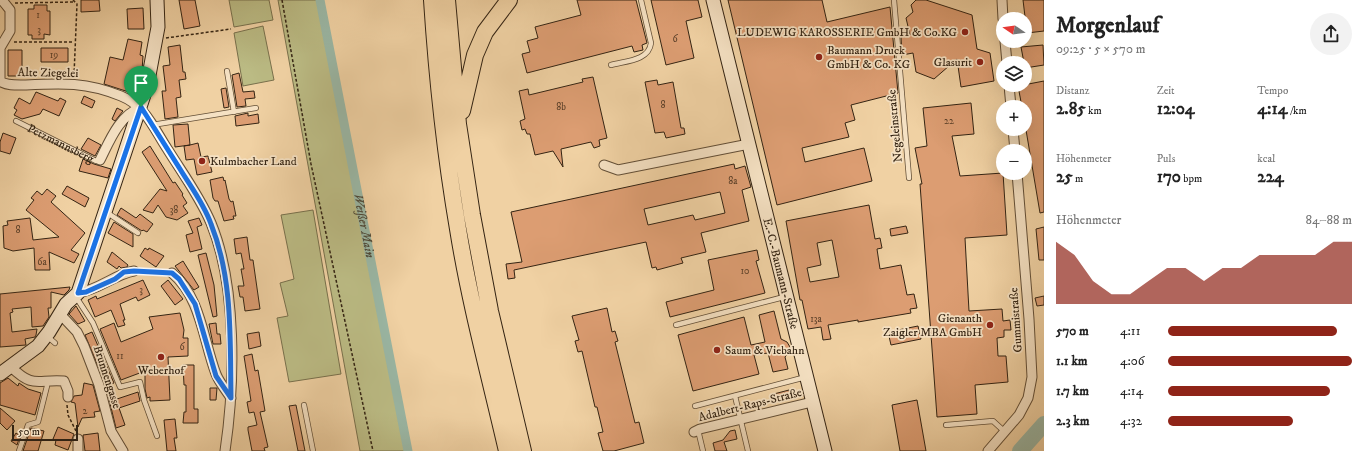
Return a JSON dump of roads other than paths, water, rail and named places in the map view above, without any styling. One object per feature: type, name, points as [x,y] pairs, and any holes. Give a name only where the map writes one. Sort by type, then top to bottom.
[{"type":"highway","points":[[432,0],[436,65],[458,229],[475,318],[508,451]]},
{"type":"highway","points":[[447,0],[458,124],[472,214],[490,311],[523,451]]},
{"type":"highway","points":[[458,124],[475,55],[485,32],[509,0]]},
{"type":"street","points":[[5,370],[38,346],[51,339],[66,304],[77,294],[141,107],[157,40],[158,27],[156,0]]},
{"type":"street","name":"E.-C.-Baumann-Straße","points":[[713,0],[825,451]]},
{"type":"street","points":[[1002,0],[1003,12]]},
{"type":"street","name":"Alte Ziegelei","points":[[3,2],[10,10],[10,31],[5,42],[0,48],[0,81],[3,84],[24,85],[74,83],[122,96],[141,107]]},
{"type":"street","points":[[141,107],[199,199],[211,224],[222,259],[230,326],[231,398],[225,451]]},
{"type":"street","name":"Petzmannsberg","points":[[100,160],[120,123],[131,111],[141,107]]},
{"type":"street","points":[[604,165],[618,170],[749,144]]},
{"type":"street","name":"Gummistraße","points":[[988,451],[1005,432],[1022,409],[1028,398],[1032,377],[1029,319],[1018,180]]},
{"type":"street","points":[[77,294],[86,292],[108,282],[124,272],[134,271]]},
{"type":"street","points":[[172,273],[179,279],[195,304],[216,376],[231,398]]},
{"type":"street","name":"Brunnengasse","points":[[61,315],[77,332],[84,346],[99,384],[110,431],[123,451]]},
{"type":"street","points":[[5,370],[20,375],[32,382],[64,381],[68,391],[68,397]]},
{"type":"street","name":"Adalbert-Raps-Straße","points":[[696,431],[812,402]]},
{"type":"street","points":[[78,438],[78,451]]},
{"type":"lane","points":[[611,65],[642,57],[648,54],[651,49],[641,0]]},
{"type":"lane","name":"Negeleinstraße","points":[[894,0],[909,178]]},
{"type":"lane","points":[[227,71],[234,112]]},
{"type":"lane","points":[[152,125],[256,108]]},
{"type":"lane","name":"Petzmannsberg","points":[[16,121],[96,160],[100,160]]},
{"type":"lane","points":[[106,212],[138,233]]},
{"type":"lane","points":[[77,294],[93,323],[120,387],[140,382],[144,400],[157,436]]},
{"type":"lane","points":[[676,325],[786,296]]},
{"type":"lane","points":[[695,406],[806,377]]},
{"type":"lane","points":[[19,451],[28,425],[38,422],[47,386],[46,382]]},
{"type":"lane","points":[[735,396],[748,451]]},
{"type":"lane","points":[[304,404],[313,451]]},
{"type":"lane","points":[[946,425],[993,421],[1005,432]]},
{"type":"lane","points":[[696,431],[703,451]]},
{"type":"waterway","name":"Weißer Main","points":[[320,0],[408,451]]},
{"type":"waterway","name":"Weißer Main","points":[[1020,451],[1044,424]]},
{"type":"place","name":"LUDEWIG KAROSSERIE GmbH & Co.KG","points":[[965,32]]},
{"type":"place","name":"Baumann Druck GmbH & Co. KG","points":[[819,57]]},
{"type":"place","name":"Glasurit","points":[[980,62]]},
{"type":"place","name":"Kulmbacher Land","points":[[202,161]]},
{"type":"place","name":"Gienanth Zaigler MBA GmbH","points":[[990,325]]},
{"type":"place","name":"Saum & Viebahn","points":[[717,350]]},
{"type":"place","name":"Weberhof","points":[[161,357]]}]
